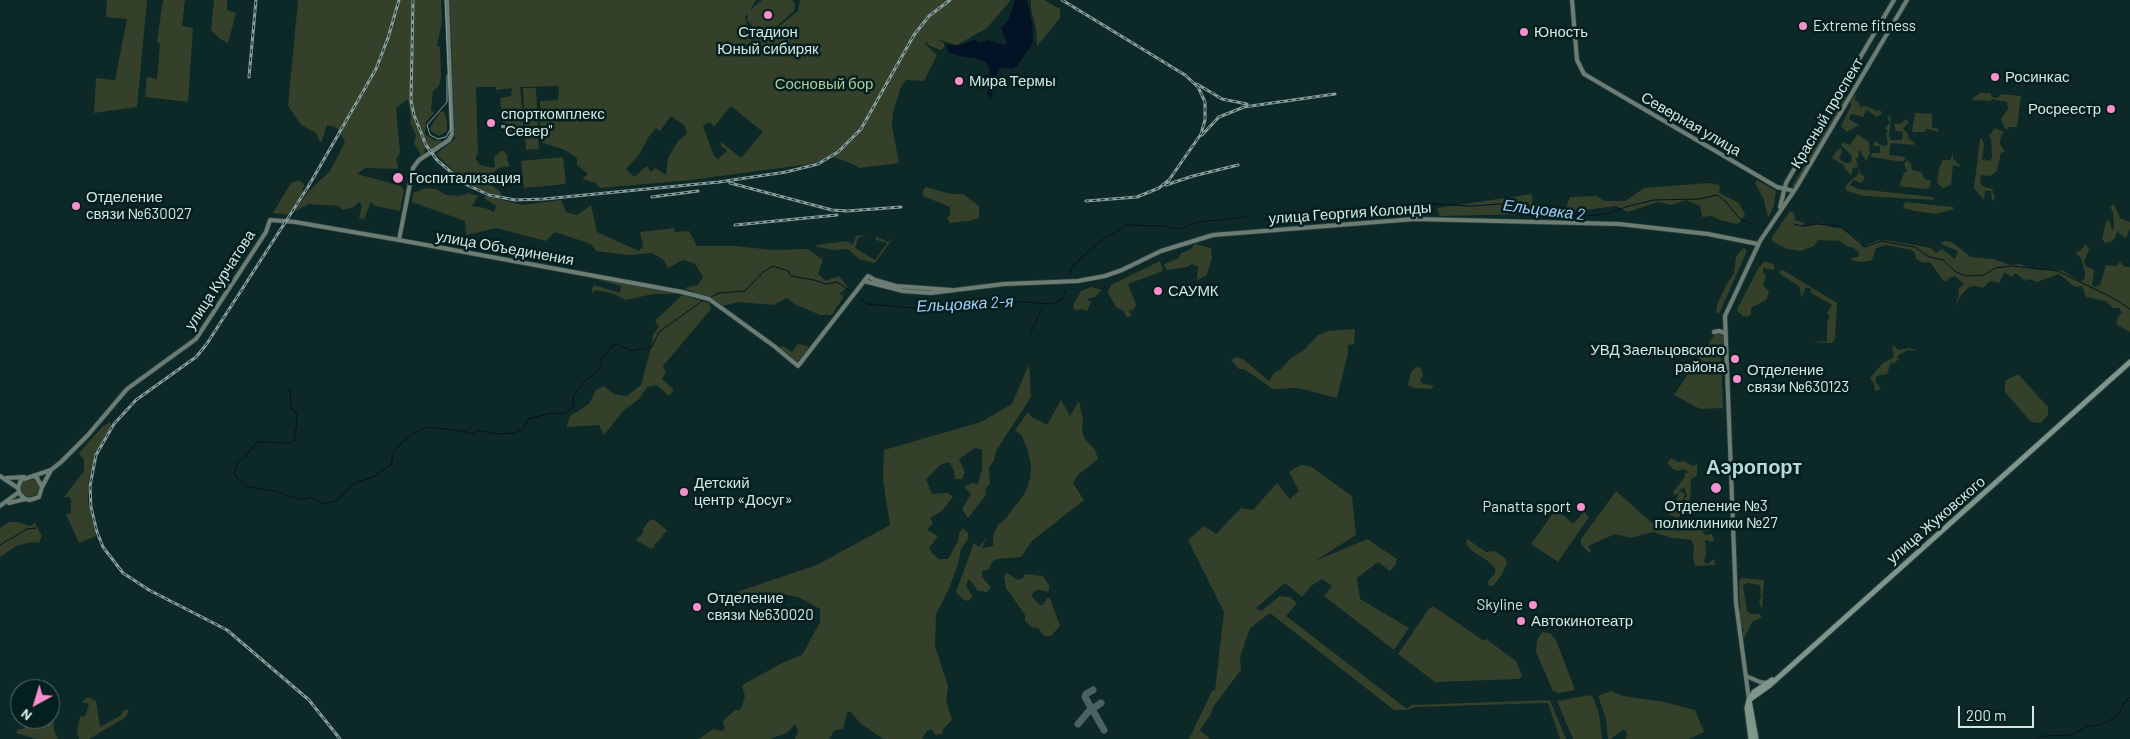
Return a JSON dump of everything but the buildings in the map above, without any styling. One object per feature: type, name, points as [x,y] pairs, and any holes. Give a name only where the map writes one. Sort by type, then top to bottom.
[{"type":"main road","points":[[399,240],[413,168],[420,160],[449,140],[452,134],[447,0]]},
{"type":"main road","name":"Северная улица","points":[[1572,0],[1577,60],[1580,70],[1665,123],[1784,190],[1794,191]]},
{"type":"main road","name":"Красный проспект","points":[[1780,210],[1784,190],[1894,0]]},
{"type":"main road","name":"Красный проспект","points":[[1725,333],[1725,316],[1758,244],[1794,191],[1907,0]]},
{"type":"main road","points":[[1886,14],[1896,19]]},
{"type":"main road","points":[[1858,62],[1868,67]]},
{"type":"main road","points":[[1841,90],[1851,96]]},
{"type":"main road","name":"улица Георгия Колонды","points":[[863,281],[912,292],[939,293],[1004,284],[1078,281],[1105,276],[1161,252],[1213,235],[1415,219],[1619,224],[1708,234],[1758,244]]},
{"type":"main road","name":"улица Объединения","points":[[270,220],[296,222],[399,240],[682,292],[709,299],[798,366],[863,281]]},
{"type":"main road","name":"улица Курчатова","points":[[42,487],[51,470],[88,435],[127,389],[196,339],[266,232],[270,220]]},
{"type":"main road","name":"улица Георгия Колонды","points":[[863,281],[868,276],[896,286],[951,290]]},
{"type":"main road","points":[[1714,332],[1725,333],[1736,603],[1756,739]]},
{"type":"main road","name":"улица Жуковского","points":[[1759,692],[1777,678],[2130,362]]},
{"type":"main road","name":"улица Курчатова","points":[[33,476],[51,470]]},
{"type":"main road","points":[[2,477],[33,476],[37,478],[42,487],[39,497],[2,505]]},
{"type":"main road","points":[[2,477],[19,490],[25,499]]},
{"type":"main road","points":[[2,505],[19,490],[25,477]]},
{"type":"main road","points":[[1746,676],[1760,682],[1767,682],[1777,678]]},
{"type":"main road","points":[[1751,707],[1767,682]]},
{"type":"main road","points":[[1751,739],[1747,708],[1749,700],[1759,692]]},
{"type":"green space","points":[[107,0],[147,0],[137,107],[94,113],[96,78],[115,80],[127,19],[106,17]]},
{"type":"green space","points":[[163,0],[185,0],[182,26],[193,28],[188,102],[145,97],[147,77],[157,79],[160,45],[157,41]]},
{"type":"green space","points":[[214,0],[227,0],[227,10],[236,13],[228,43],[220,39],[211,30]]},
{"type":"green space","points":[[298,0],[441,0],[442,22],[437,46],[440,47],[441,77],[439,86],[433,91],[431,109],[434,113],[426,122],[425,134],[434,140],[443,141],[432,149],[425,149],[424,155],[421,158],[414,144],[416,135],[410,123],[408,99],[396,108],[400,153],[396,160],[397,169],[365,168],[357,174],[401,186],[404,190],[400,211],[375,206],[371,202],[364,219],[359,218],[362,205],[359,202],[354,207],[343,210],[338,206],[309,204],[293,212],[310,190],[330,171],[345,142],[337,128],[327,125],[321,143],[315,132],[301,125],[288,106]]},
{"type":"green space","name":"Сосновый бор","points":[[450,0],[756,0],[750,10],[762,0],[792,0],[795,3],[794,11],[767,35],[761,35],[747,20],[748,13],[745,17],[748,27],[760,37],[767,36],[798,11],[800,0],[1011,0],[987,28],[957,45],[936,39],[944,43],[944,47],[941,50],[928,45],[926,41],[925,44],[937,55],[924,81],[906,80],[901,87],[893,112],[892,126],[899,163],[859,168],[833,157],[810,164],[691,180],[600,188],[596,183],[582,179],[588,174],[577,165],[577,158],[565,150],[540,142],[540,101],[558,100],[559,86],[520,87],[524,131],[504,133],[500,98],[511,96],[512,88],[496,90],[496,87],[476,88],[478,153],[475,158],[480,165],[493,168],[495,167],[494,158],[500,151],[504,151],[508,156],[507,160],[510,166],[499,168],[493,172],[488,183],[501,192],[500,196],[482,191],[465,182],[436,154],[455,139]],"holes":[[[731,106],[763,132],[741,158],[721,142],[721,146],[727,151],[718,159],[714,156],[703,126],[710,122],[714,127]],[[671,116],[685,126],[687,134],[678,141],[668,158],[666,175],[655,168],[651,172],[647,166],[634,177],[626,169],[639,155],[656,128],[660,131]]]},
{"type":"green space","points":[[1031,0],[1044,0],[1060,9],[1060,18],[1037,46],[1036,29],[1031,9]]},
{"type":"green space","points":[[523,88],[536,88],[539,149],[526,150]]},
{"type":"green space","points":[[1980,93],[1990,93],[1992,97],[1998,98],[2000,94],[2021,96],[2017,127],[2009,127],[2007,130],[2004,127],[2001,119],[2008,109],[2007,102],[1992,99],[1990,101],[1973,100]]},
{"type":"green space","points":[[1856,94],[1855,100],[1859,103],[1860,107],[1866,106],[1877,111],[1880,110],[1882,113],[1877,117],[1867,110],[1864,117],[1851,114],[1849,119],[1859,125],[1847,132],[1841,126],[1851,106],[1851,100]]},
{"type":"green space","points":[[1846,96],[1848,97],[1795,186],[1792,186]]},
{"type":"green space","points":[[444,111],[447,131],[439,136],[432,132],[430,128],[440,112]]},
{"type":"green space","points":[[1915,113],[1932,114],[1932,127],[1938,129],[1938,132],[1925,129],[1926,131],[1923,132],[1912,132]]},
{"type":"green space","points":[[1887,117],[1891,118],[1889,135],[1891,140],[1902,140],[1903,132],[1896,131],[1894,124],[1902,123],[1905,119],[1909,122],[1903,129],[1907,132],[1909,139],[1914,142],[1914,145],[1891,143],[1889,155],[1906,157],[1903,162],[1871,157],[1872,153],[1880,153],[1880,146],[1873,146],[1875,141],[1883,146],[1888,145],[1886,134],[1888,131],[1885,128],[1890,123]]},
{"type":"green space","points":[[1995,128],[2004,132],[2001,136],[2000,144],[2005,152],[2001,153],[1997,171],[1991,176],[1981,175],[1980,181],[1982,186],[1992,189],[1995,198],[1992,201],[1991,191],[1985,191],[1984,200],[1974,188],[1980,139],[1982,139],[1984,144],[1982,159],[1990,161],[1992,157],[1991,139],[1989,136]]},
{"type":"green space","points":[[1857,134],[1869,142],[1870,153],[1866,161],[1860,151],[1858,151],[1859,156],[1856,159],[1858,167],[1853,168],[1851,176],[1842,164],[1832,158],[1836,151],[1841,148],[1842,152],[1839,159],[1846,163],[1851,162],[1852,156],[1841,145],[1843,142],[1850,145]]},
{"type":"green space","points":[[1953,153],[1953,159],[1960,167],[1953,165],[1951,185],[1943,188],[1937,183],[1939,168],[1943,160],[1950,160]]},
{"type":"green space","points":[[563,157],[566,184],[524,188],[521,161]]},
{"type":"green space","points":[[1907,160],[1911,164],[1912,170],[1921,172],[1925,179],[1931,181],[1930,187],[1927,189],[1899,186],[1904,173],[1907,171],[1904,164]]},
{"type":"green space","points":[[1860,169],[1860,174],[1865,176],[1863,181],[1861,183],[1853,180],[1850,185],[1858,189],[1933,197],[1934,200],[1863,196],[1847,191],[1845,187],[1856,177]]},
{"type":"green space","points":[[298,180],[304,184],[302,194],[290,212],[287,215],[273,213],[291,183]]},
{"type":"green space","points":[[1757,180],[1776,191],[1774,206],[1768,218],[1764,200],[1755,183]]},
{"type":"green space","points":[[1708,183],[1720,185],[1719,193],[1739,203],[1745,215],[1738,224],[1712,216],[1702,217],[1700,206],[1686,200],[1671,205],[1658,202],[1628,212],[1616,206],[1579,211],[1566,208],[1570,197],[1597,196],[1604,201],[1625,201],[1644,188]]},
{"type":"green space","points":[[926,187],[950,194],[963,194],[979,206],[979,218],[950,223],[947,218],[950,214],[950,207],[923,196],[923,190]]},
{"type":"green space","points":[[426,188],[436,189],[446,195],[459,196],[469,193],[478,196],[472,206],[494,212],[496,206],[484,198],[486,196],[522,205],[561,200],[566,212],[577,215],[591,205],[597,232],[639,251],[643,246],[640,232],[675,228],[674,232],[689,231],[697,246],[735,246],[773,250],[808,249],[823,260],[818,274],[826,281],[839,276],[848,287],[839,294],[844,296],[832,315],[820,315],[796,305],[787,298],[774,305],[738,302],[722,306],[705,296],[684,288],[698,285],[703,277],[695,264],[683,260],[668,268],[664,260],[652,253],[629,255],[596,251],[591,244],[555,232],[546,241],[496,228],[466,235],[465,221],[412,202],[413,193]]},
{"type":"green space","points":[[1532,194],[1533,214],[1440,216],[1437,208]]},
{"type":"green space","points":[[1905,202],[1953,207],[1954,209],[1936,214],[1914,211],[1903,208]]},
{"type":"green space","points":[[2114,204],[2120,218],[2130,222],[2130,228],[2126,238],[2117,232],[2111,242],[2105,243],[2102,239],[2106,221],[2109,220],[2112,230],[2114,228],[2113,212],[2110,207]]},
{"type":"green space","points":[[1790,211],[1794,213],[1795,220],[1804,223],[1803,227],[1821,223],[1834,228],[1842,228],[1861,242],[1863,247],[1878,240],[1892,241],[1931,248],[1936,253],[1942,249],[1955,259],[1958,251],[1941,244],[1944,241],[1952,242],[1971,257],[1993,259],[2010,265],[2020,264],[2033,269],[2062,270],[2080,281],[2084,280],[2085,273],[2081,258],[2075,252],[2080,251],[2087,245],[2089,249],[2084,262],[2086,266],[2094,270],[2092,285],[2094,287],[2100,285],[2106,265],[2116,266],[2120,262],[2125,267],[2130,267],[2130,332],[2116,324],[2118,317],[2122,313],[2119,308],[2113,308],[2106,301],[2086,297],[2082,286],[2075,287],[2059,274],[2037,282],[2029,279],[2025,281],[2016,273],[2011,277],[2004,273],[1999,283],[1990,281],[1983,288],[1969,287],[1961,295],[1955,307],[1959,294],[1958,289],[1964,284],[1955,276],[1949,278],[1946,282],[1930,262],[1923,263],[1916,259],[1915,253],[1911,250],[1886,245],[1876,248],[1872,260],[1863,262],[1850,260],[1858,257],[1859,253],[1853,247],[1848,247],[1838,240],[1818,240],[1814,246],[1800,251],[1787,249],[1772,241],[1772,237]]},
{"type":"green space","points":[[867,235],[858,238],[855,248],[875,260],[887,243],[875,238],[877,237],[888,242],[893,238],[875,263],[859,259],[848,249],[834,250],[817,247],[816,245],[847,241],[853,245],[856,236]]},
{"type":"green space","points":[[1195,244],[1211,248],[1212,258],[1206,276],[1197,280],[1198,267],[1192,264],[1187,267],[1167,270],[1164,264],[1179,258],[1181,253],[1191,249]]},
{"type":"green space","points":[[1744,248],[1747,251],[1719,314],[1716,312],[1717,305],[1734,273],[1736,257]]},
{"type":"green space","points":[[1160,261],[1163,271],[1128,284],[1136,304],[1135,308],[1131,311],[1128,309],[1132,316],[1126,317],[1124,311],[1116,307],[1108,293],[1111,285]]},
{"type":"green space","points":[[1765,261],[1773,264],[1775,268],[1773,270],[1763,268],[1763,273],[1766,276],[1763,285],[1769,292],[1766,300],[1751,308],[1751,314],[1748,317],[1743,316],[1737,309],[1759,267]]},
{"type":"green space","points":[[1783,270],[1837,303],[1835,339],[1832,343],[1811,342],[1827,341],[1827,322],[1830,317],[1827,313],[1832,305],[1811,293],[1811,289],[1806,287],[1801,298],[1800,287],[1780,274],[1779,271]]},
{"type":"green space","points":[[598,280],[677,294],[653,294],[626,300],[614,294],[595,290],[593,294],[592,289],[594,285],[620,293],[621,286]]},
{"type":"green space","points":[[1092,287],[1102,290],[1095,297],[1087,299],[1091,302],[1087,311],[1073,308],[1081,291]]},
{"type":"green space","points":[[682,295],[709,303],[711,309],[663,366],[666,373],[662,379],[674,390],[669,396],[657,385],[647,387],[639,399],[623,411],[604,435],[599,425],[566,427],[570,416],[589,404],[596,390],[604,386],[614,394],[627,396],[641,385],[653,340],[652,336],[659,327],[655,321]]},
{"type":"green space","points":[[1355,330],[1354,344],[1348,345],[1348,353],[1337,398],[1298,388],[1273,389],[1244,369],[1239,369],[1231,360],[1236,357],[1243,359],[1269,381],[1274,373],[1304,350],[1318,335],[1329,331]]},
{"type":"green space","points":[[1718,333],[1723,336],[1723,351],[1721,352],[1723,408],[1700,409],[1674,395],[1715,334]]},
{"type":"green space","points":[[798,344],[808,346],[809,348],[797,362],[779,348],[782,346],[792,352]]},
{"type":"green space","points":[[1892,345],[1899,350],[1910,348],[1916,350],[1908,350],[1900,354],[1897,357],[1899,359],[1893,364],[1891,362],[1887,374],[1877,376],[1875,381],[1881,389],[1875,391],[1874,384],[1870,378],[1883,363],[1894,357]]},
{"type":"green space","points":[[1029,364],[1031,397],[996,451],[994,460],[989,468],[990,484],[985,489],[986,495],[968,518],[962,509],[971,494],[964,487],[972,483],[978,484],[982,469],[982,450],[975,448],[959,459],[965,472],[962,479],[955,479],[954,471],[949,462],[940,465],[926,479],[932,494],[948,493],[953,497],[942,511],[930,518],[933,523],[927,530],[938,536],[929,548],[932,553],[939,559],[948,559],[958,541],[959,533],[963,528],[968,533],[968,539],[961,549],[949,589],[936,614],[935,646],[948,686],[946,700],[952,720],[943,729],[942,734],[936,735],[931,729],[927,731],[922,739],[883,739],[860,723],[850,711],[847,713],[843,729],[835,730],[829,739],[795,739],[798,731],[794,725],[787,733],[770,739],[699,739],[713,729],[722,731],[725,729],[724,720],[735,710],[740,710],[742,706],[745,696],[742,687],[744,684],[784,662],[802,655],[820,622],[820,609],[798,597],[782,594],[746,600],[740,597],[737,592],[817,565],[890,525],[883,479],[884,450],[981,422],[1012,404]]},
{"type":"green space","points":[[1416,367],[1421,368],[1423,376],[1420,380],[1421,383],[1434,386],[1431,389],[1414,388],[1408,385],[1411,372]]},
{"type":"green space","points":[[2018,374],[2048,407],[2048,415],[2041,423],[2031,422],[2005,392],[2005,381]]},
{"type":"green space","points":[[1061,400],[1070,416],[1079,401],[1083,420],[1082,432],[1085,439],[1095,450],[1098,459],[1078,475],[1073,483],[1084,500],[1032,541],[1021,557],[997,559],[993,561],[988,570],[982,571],[982,577],[991,587],[987,592],[978,591],[968,580],[966,586],[973,597],[968,601],[962,599],[956,592],[974,543],[979,547],[987,537],[982,548],[993,546],[993,535],[998,525],[1006,518],[1025,493],[1030,479],[1031,467],[1028,451],[1022,436],[1015,430],[1028,412],[1032,417],[1047,425]]},
{"type":"green space","points":[[110,422],[111,426],[97,451],[88,482],[88,501],[96,536],[79,543],[66,514],[71,513],[71,500],[69,497],[64,497],[84,471],[84,460],[79,453],[103,426]]},
{"type":"green space","points":[[1671,458],[1679,462],[1684,461],[1693,466],[1697,464],[1697,476],[1691,479],[1690,504],[1693,513],[1683,514],[1678,518],[1670,515],[1667,510],[1672,504],[1675,507],[1674,511],[1681,510],[1688,503],[1685,499],[1687,495],[1684,487],[1679,491],[1685,494],[1682,503],[1676,501],[1679,492],[1675,495],[1673,492],[1685,477],[1684,474],[1689,472],[1684,469],[1678,471],[1673,469],[1667,463]]},
{"type":"green space","points":[[1301,465],[1310,466],[1352,496],[1356,535],[1315,561],[1367,539],[1397,559],[1396,564],[1390,571],[1378,562],[1357,578],[1360,599],[1409,628],[1394,650],[1324,596],[1332,586],[1322,579],[1311,586],[1302,597],[1285,583],[1256,608],[1261,611],[1280,596],[1290,597],[1297,603],[1286,616],[1407,709],[1411,705],[1550,700],[1566,739],[1560,739],[1548,703],[1416,707],[1407,710],[1394,710],[1270,613],[1250,628],[1240,657],[1241,670],[1213,707],[1211,714],[1200,730],[1210,739],[1189,739],[1212,691],[1215,690],[1224,612],[1188,540],[1204,526],[1216,534],[1241,508],[1253,510],[1277,483],[1290,499],[1299,491],[1289,472]]},
{"type":"green space","points":[[26,479],[34,479],[39,484],[37,495],[26,497],[21,492],[21,484]]},
{"type":"green space","points":[[1616,491],[1651,522],[1671,529],[1713,530],[1702,532],[1706,535],[1712,534],[1714,540],[1712,542],[1705,540],[1706,555],[1704,561],[1706,564],[1713,559],[1716,565],[1695,566],[1694,545],[1691,540],[1672,538],[1653,532],[1631,538],[1615,534],[1588,546],[1591,551],[1589,553],[1581,544],[1581,539]]},
{"type":"green space","points":[[1556,509],[1573,524],[1584,512],[1589,517],[1558,562],[1531,544]]},
{"type":"green space","points":[[653,519],[667,530],[658,542],[654,544],[655,547],[651,549],[636,540],[643,533],[643,529],[649,521]]},
{"type":"green space","points":[[9,522],[30,526],[35,523],[42,536],[39,543],[31,542],[16,546],[0,557],[0,528]]},
{"type":"green space","points":[[1467,539],[1486,552],[1495,551],[1506,559],[1507,564],[1493,586],[1488,585],[1488,581],[1495,574],[1495,568],[1472,551],[1466,544]]},
{"type":"green space","points":[[1007,573],[1018,580],[1023,578],[1025,574],[1043,576],[1049,585],[1049,590],[1046,592],[1037,590],[1032,594],[1032,597],[1040,605],[1043,605],[1047,598],[1050,598],[1060,626],[1051,636],[1044,636],[1038,628],[1033,628],[1025,621],[1025,615],[1006,588],[1004,576]]},
{"type":"green space","points":[[1742,578],[1764,580],[1762,609],[1759,602],[1761,597],[1760,585],[1747,583],[1743,586],[1747,611],[1751,614],[1759,614],[1762,617],[1752,622],[1744,639],[1741,637],[1744,629],[1741,627],[1740,620],[1739,580]]},
{"type":"green space","points":[[1433,606],[1484,641],[1486,639],[1516,661],[1522,676],[1519,679],[1435,682],[1398,654],[1428,610]]},
{"type":"green space","points":[[1542,632],[1550,633],[1556,640],[1575,690],[1559,693],[1553,691],[1536,652],[1537,640]]},
{"type":"green space","points":[[1611,691],[1623,696],[1664,702],[1695,710],[1704,732],[1689,739],[1625,739],[1627,735],[1626,731],[1623,730],[1611,739],[1608,739],[1606,719],[1598,696]]},
{"type":"green space","points":[[1590,695],[1593,697],[1599,713],[1602,739],[1573,739],[1557,701]]},
{"type":"green space","points":[[88,697],[96,701],[100,727],[120,716],[124,710],[129,710],[126,717],[89,739],[79,739],[77,731],[80,717],[85,716],[89,704],[81,702]]},
{"type":"green space","points":[[18,729],[54,729],[58,739],[36,739],[16,733]]},
{"type":"water","points":[[1015,0],[1027,0],[1032,23],[1033,41],[1017,66],[1012,69],[1003,67],[999,69],[991,98],[987,94],[990,71],[986,62],[948,52],[947,45],[961,45],[974,40],[981,43],[988,40],[1005,45],[1007,42],[1001,28],[1008,21]]},
{"type":"waterway","name":"Ельцовка 2","points":[[1263,218],[1266,220],[1283,220],[1320,211],[1415,210],[1432,204],[1471,206],[1514,203],[1562,215],[1586,216],[1606,214],[1654,200],[1700,199],[1717,195],[1726,202],[1740,219],[1753,224]]},
{"type":"waterway","name":"Ельцовка 2-я","points":[[1069,274],[1074,265],[1092,248],[1107,236],[1126,225],[1162,226],[1180,229],[1198,222],[1246,217]]},
{"type":"waterway","name":"Ельцовка 2","points":[[1794,224],[1802,226],[1817,224],[1840,226],[1865,247],[1881,241],[1915,247],[1929,257],[1943,260],[1956,272],[1966,276],[1984,275],[1995,268],[2012,266],[2058,271],[2115,299],[2130,309]]},
{"type":"waterway","name":"Ельцовка 2-я","points":[[709,298],[719,293],[745,291],[763,272],[773,266],[788,271],[791,276],[826,284],[837,282],[849,290]]},
{"type":"waterway","name":"Ельцовка 2-я","points":[[860,298],[867,304],[928,309],[998,300],[1052,304],[1062,299],[1066,290]]},
{"type":"waterway","name":"Ельцовка 2-я","points":[[290,389],[291,409],[296,411],[297,424],[294,441],[288,443],[257,442],[245,457],[238,461],[234,473],[244,486],[275,491],[301,500],[310,497],[322,504],[336,501],[355,483],[373,477],[391,465],[394,450],[413,433],[427,427],[473,434],[476,434],[475,431],[498,434],[515,433],[524,428],[528,419],[551,413],[564,414],[574,407],[573,396],[583,383],[597,371],[601,365],[601,358],[610,350],[611,346],[617,344],[632,351],[652,347],[659,332],[705,299]]},
{"type":"waterway","points":[[1031,332],[1042,309]]},
{"type":"waterway","name":"Ельцовка 2-я","points":[[0,545],[27,529],[36,528]]},
{"type":"waterway","points":[[2038,738],[2072,735],[2088,726],[2100,725],[2118,716],[2124,703],[2130,697]]},
{"type":"taxiway","points":[[1093,690],[1086,694],[1085,697],[1104,730]]},
{"type":"taxiway","points":[[1078,724],[1089,711],[1101,703]]},
{"type":"tram line","points":[[445,0],[451,128],[446,137],[438,139],[430,135],[427,125],[447,102],[447,75]]},
{"type":"railway","points":[[249,77],[256,0]]},
{"type":"railway","points":[[340,739],[309,700],[227,630],[149,590],[123,573],[103,547],[97,532],[91,507],[90,486],[96,455],[114,424],[136,400],[196,357],[206,345],[308,187],[376,69],[388,38],[399,0]]},
{"type":"railway","points":[[413,0],[411,101],[414,115],[426,145],[437,160],[465,184],[489,195],[515,200],[544,199],[719,182],[786,172],[818,164],[838,152],[861,129],[914,35],[929,16],[950,0]]},
{"type":"railway","points":[[1062,0],[1185,75],[1198,87],[1205,102],[1205,120],[1201,134],[1169,180],[1159,188],[1137,197],[1086,201]]},
{"type":"railway","points":[[1197,84],[1222,99],[1247,104]]},
{"type":"railway","points":[[1202,135],[1219,117],[1244,107],[1335,94]]},
{"type":"railway","points":[[1166,185],[1238,165]]},
{"type":"railway","points":[[730,183],[832,210],[847,211],[901,207]]},
{"type":"railway","points":[[652,197],[698,191]]},
{"type":"railway","points":[[735,225],[837,215]]},
{"type":"place","name":"Стадион Юный сибиряк","points":[[768,15]]},
{"type":"place","name":"Extreme fitness","points":[[1803,26]]},
{"type":"place","name":"Юность","points":[[1524,32]]},
{"type":"place","name":"Росинкас","points":[[1995,77]]},
{"type":"place","name":"Мира Термы","points":[[959,81]]},
{"type":"place","name":"Росреестр","points":[[2111,109]]},
{"type":"place","name":"спорткомплекс \"Север\"","points":[[491,123]]},
{"type":"place","name":"Госпитализация","points":[[398,178]]},
{"type":"place","name":"Отделение связи №630027","points":[[76,206]]},
{"type":"place","name":"САУМК","points":[[1158,291]]},
{"type":"place","name":"УВД Заельцовского района","points":[[1735,359]]},
{"type":"place","name":"Отделение связи №630123","points":[[1737,379]]},
{"type":"place","name":"Отделение №3 поликлиники №27","points":[[1716,488]]},
{"type":"place","name":"Детский центр «Досуг»","points":[[684,492]]},
{"type":"place","name":"Panatta sport","points":[[1581,507]]},
{"type":"place","name":"Skyline","points":[[1533,605]]},
{"type":"place","name":"Отделение связи №630020","points":[[697,607]]},
{"type":"place","name":"Автокинотеатр","points":[[1521,621]]},
{"type":"district","name":"Аэропорт","points":[[1754,467]]}]
